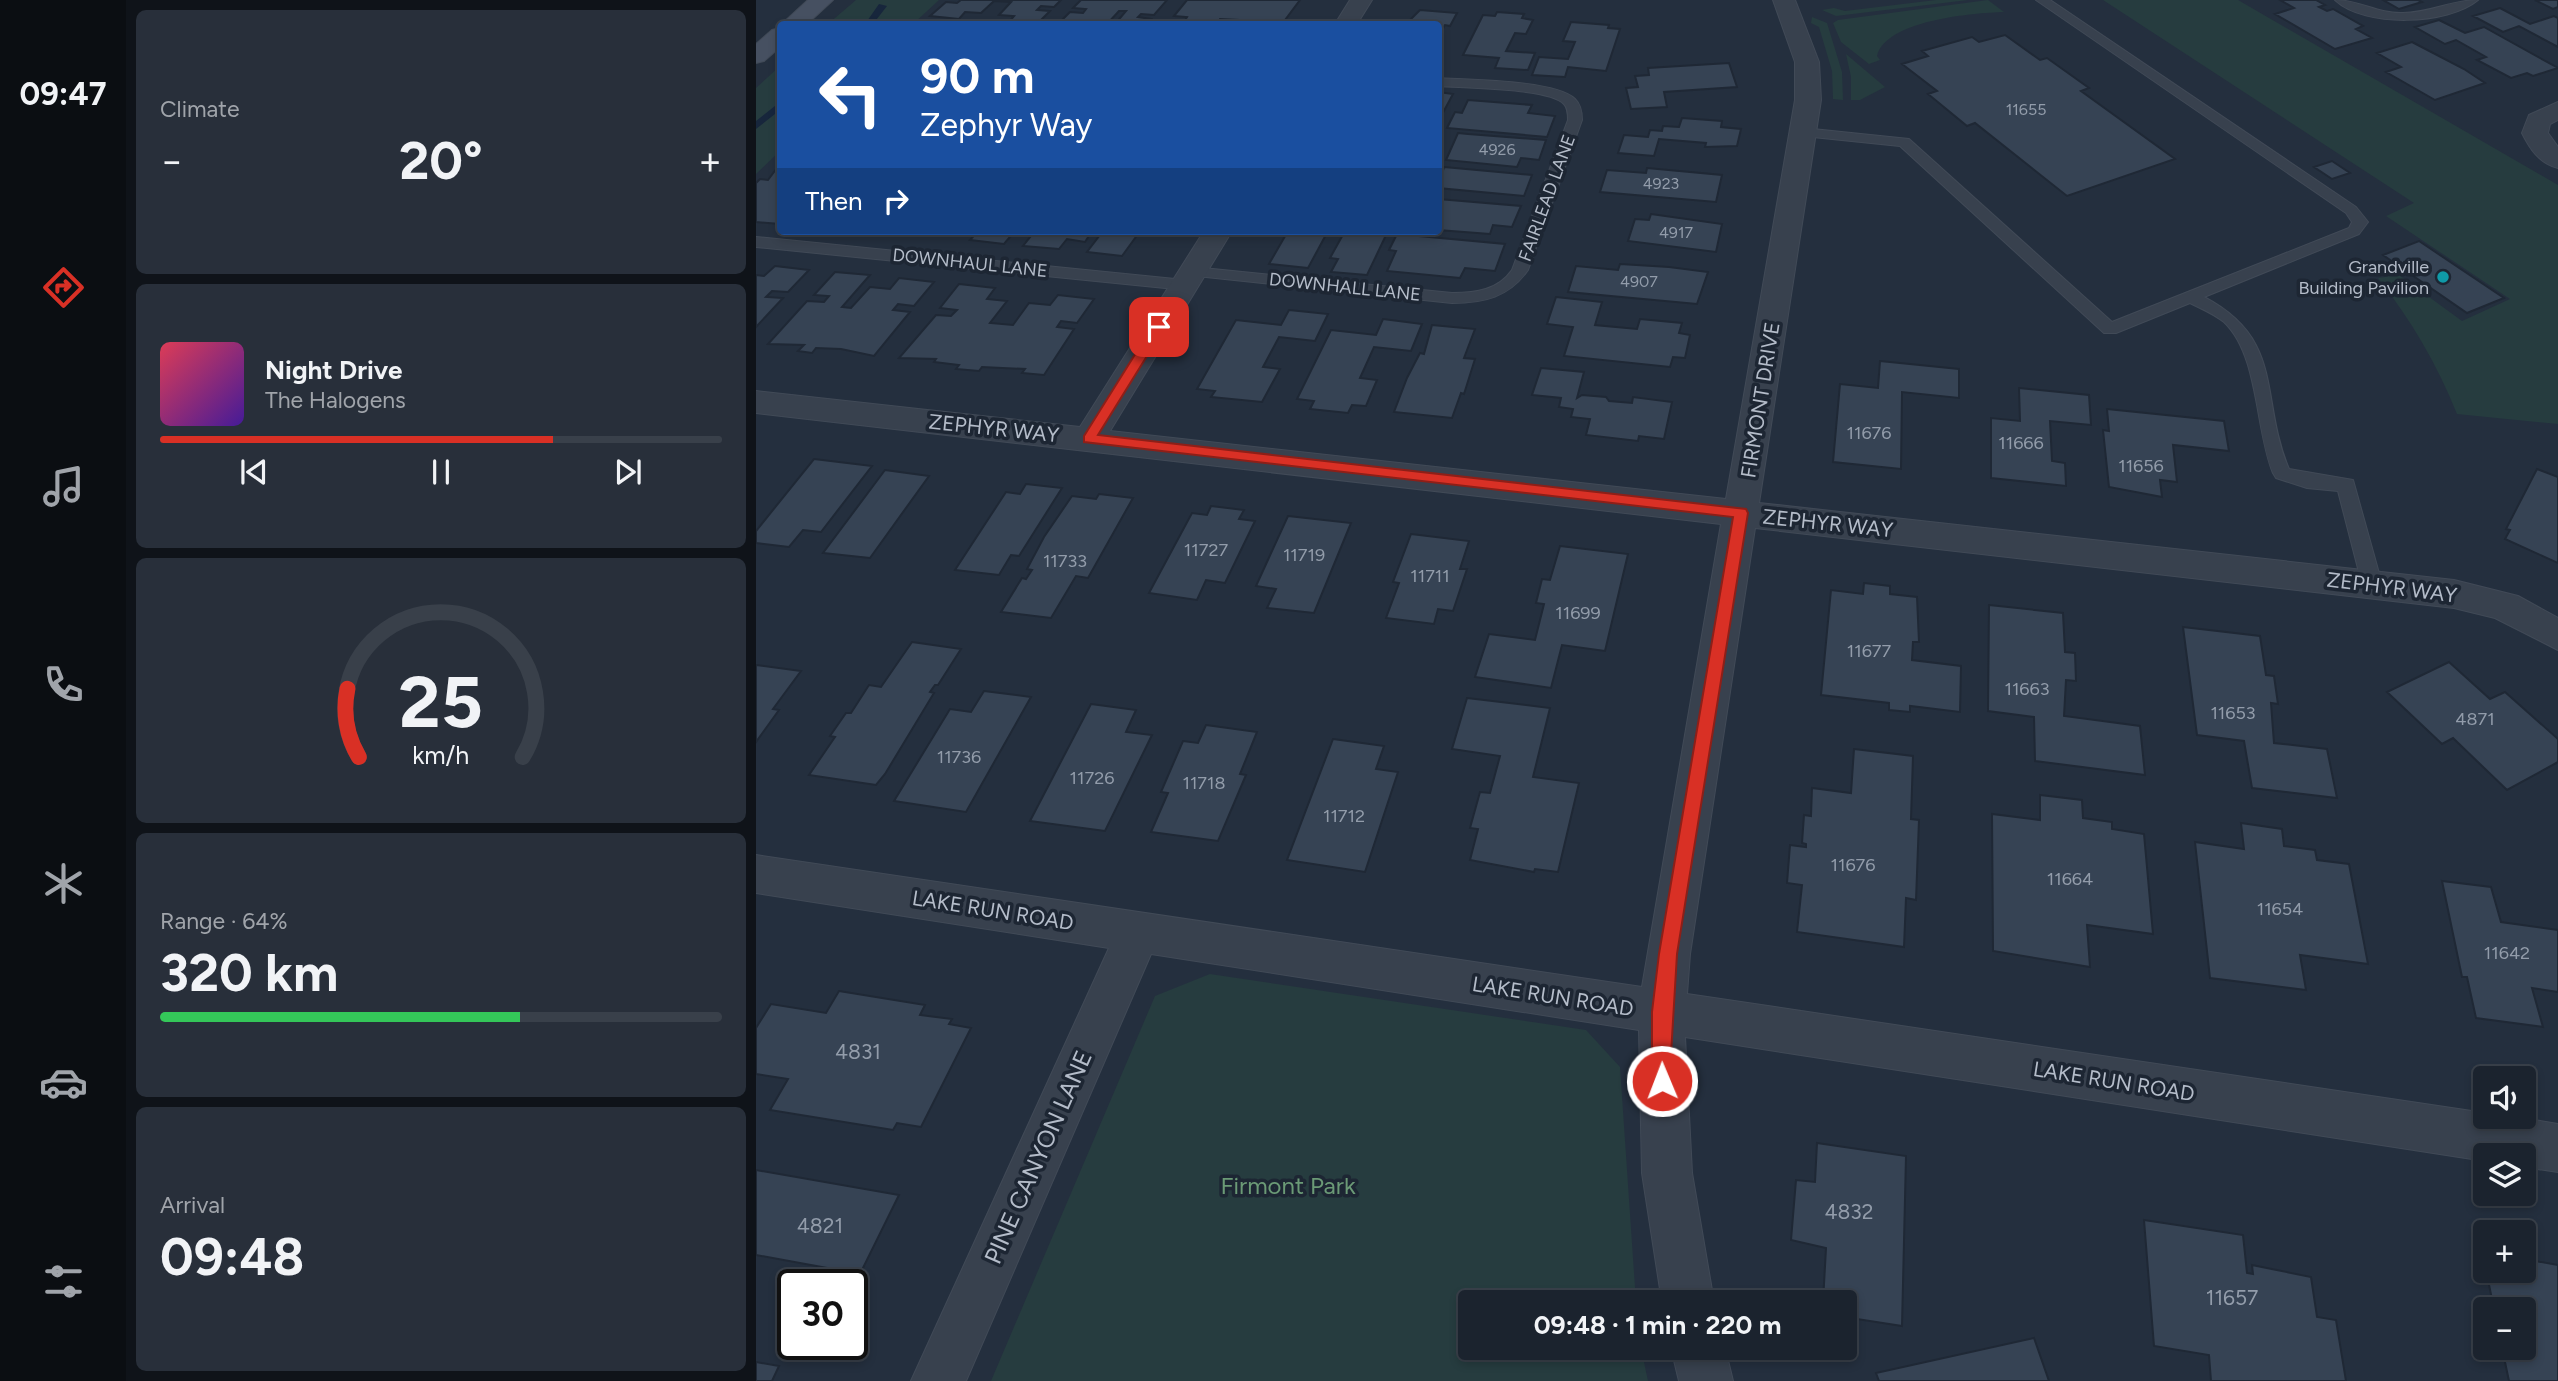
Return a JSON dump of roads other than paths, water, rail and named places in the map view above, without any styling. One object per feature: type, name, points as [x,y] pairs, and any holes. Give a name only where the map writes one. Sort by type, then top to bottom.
[{"type":"main road","points":[[797,21],[822,0]]},
{"type":"main road","points":[[756,56],[777,38]]},
{"type":"street","points":[[1348,21],[1361,0]]},
{"type":"street","name":"FIRMONT DRIVE","points":[[1686,1290],[1668,1180],[1661,1062],[1662,1012],[1668,954],[1810,88],[1807,62],[1784,0]]},
{"type":"street","points":[[2558,110],[2539,120],[2535,133],[2542,147],[2558,160]]},
{"type":"street","points":[[1089,439],[1216,235]]},
{"type":"street","name":"ZEPHYR WAY","points":[[756,401],[2372,584],[2479,598],[2519,612],[2558,635]]},
{"type":"street","name":"LAKE RUN ROAD","points":[[756,874],[2558,1149]]},
{"type":"street","name":"PINE CANYON LANE","points":[[938,1381],[1138,933]]},
{"type":"street","points":[[1701,1360],[1706,1381]]},
{"type":"lane","points":[[1803,132],[1904,142],[2110,329],[2354,231],[2360,222],[2351,210],[2042,0]]},
{"type":"lane","points":[[2341,0],[2366,13],[2389,19],[2419,17],[2472,0]]},
{"type":"lane","name":"FAIRLEAD LANE","points":[[1442,82],[1548,92],[1568,100],[1574,109],[1575,120],[1520,270],[1511,282],[1496,292]]},
{"type":"lane","points":[[835,250],[848,235]]},
{"type":"lane","name":"DOWNHAUL LANE","points":[[756,242],[1189,279]]},
{"type":"lane","name":"DOWNHALL LANE","points":[[1189,279],[1452,298],[1475,298],[1496,292]]},
{"type":"lane","points":[[2191,296],[2231,320],[2253,349],[2273,455],[2282,473],[2307,481],[2346,485],[2372,584]]},
{"type":"waterway","points":[[871,21],[882,6]]},
{"type":"waterway","points":[[756,126],[777,108]]},
{"type":"place","name":"Grandville Building Pavilion","points":[[2443,277]]},
{"type":"park label","name":"Firmont Park","points":[[1288,1185]]}]
